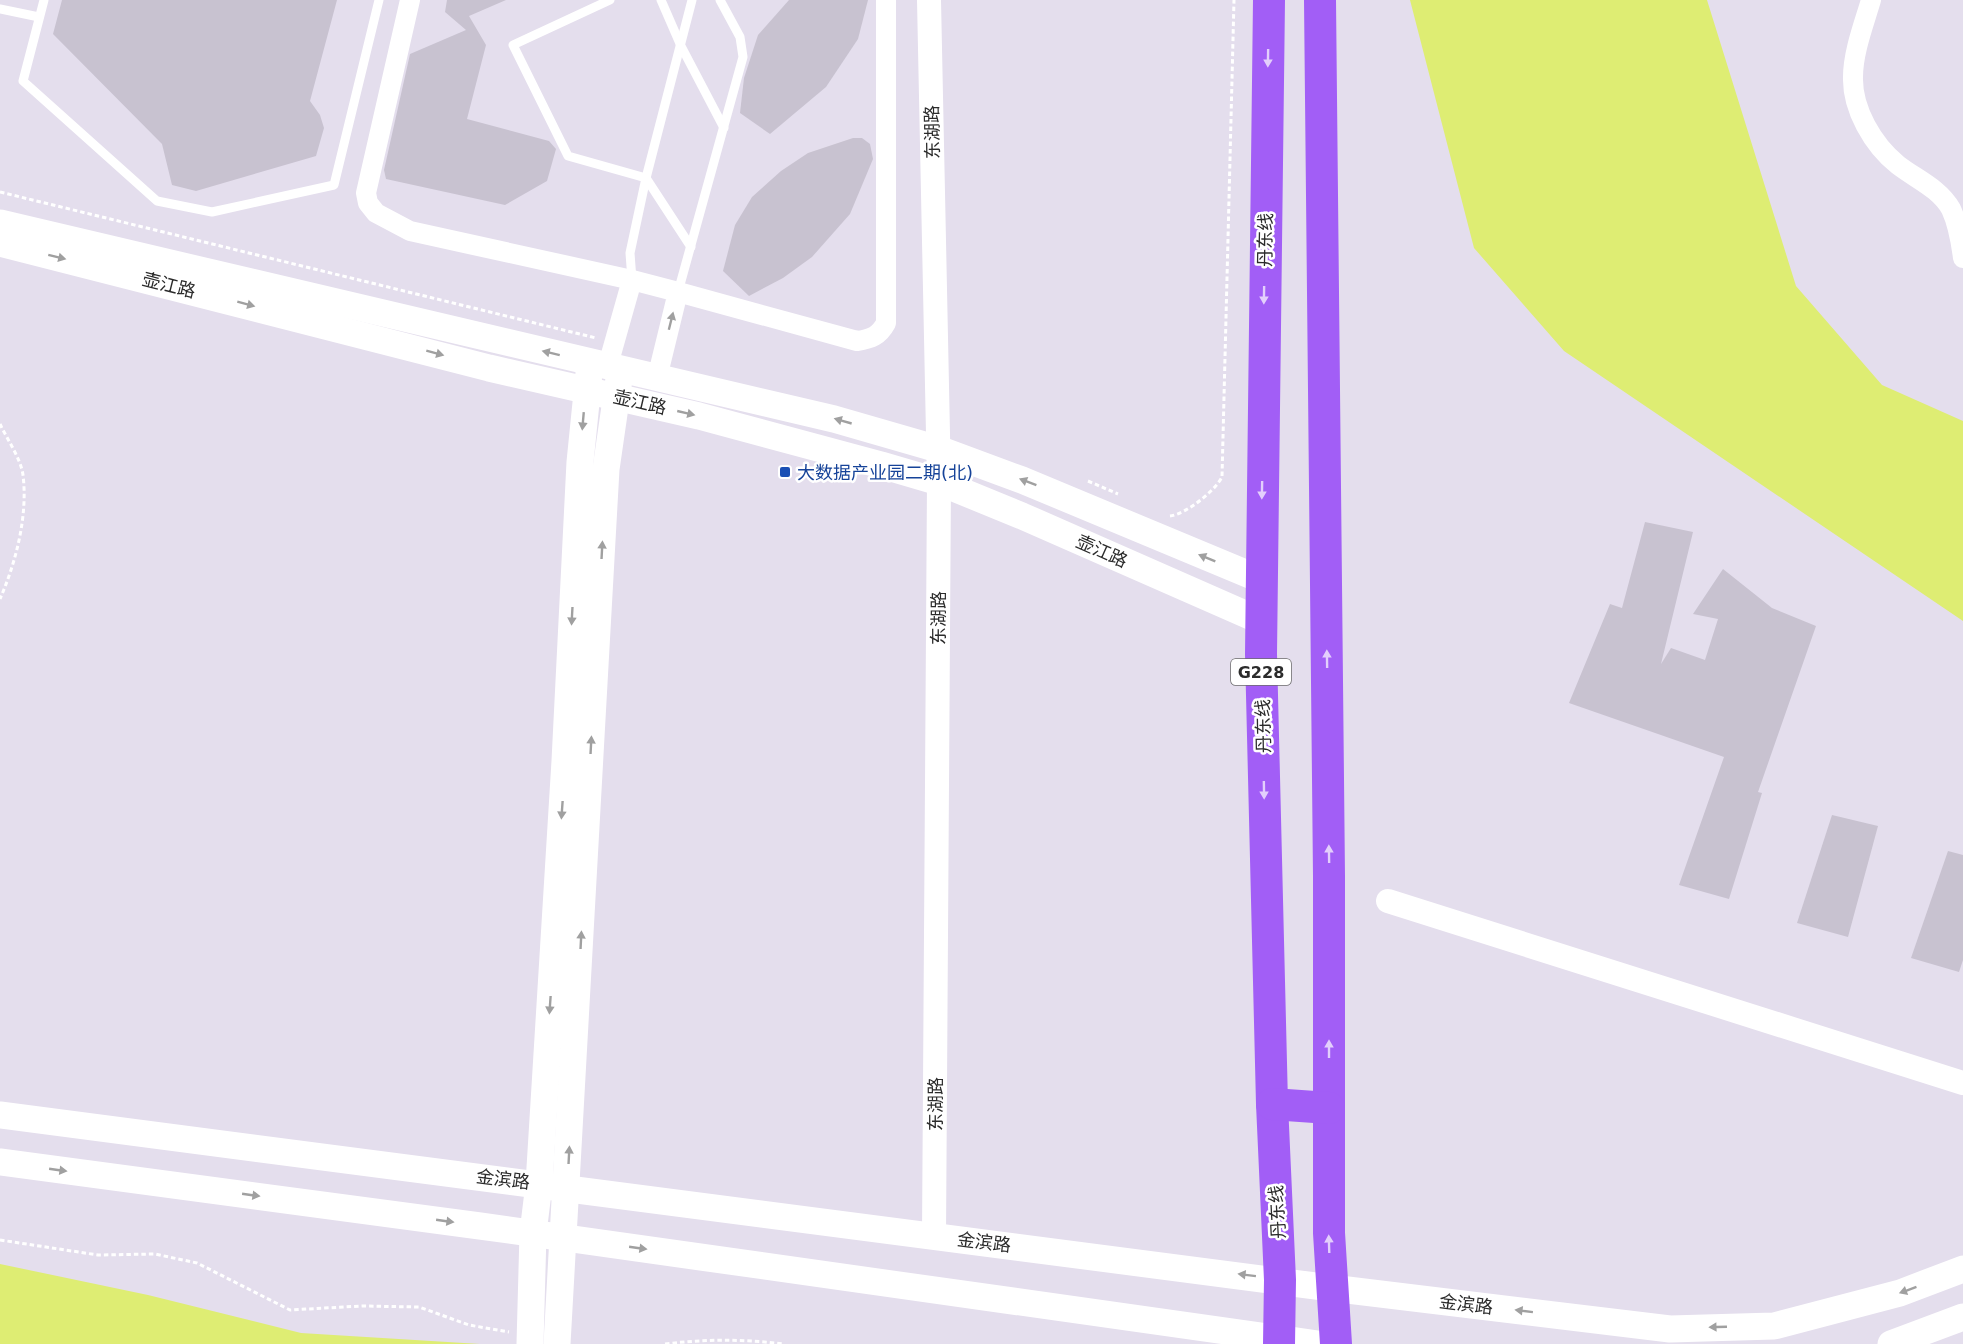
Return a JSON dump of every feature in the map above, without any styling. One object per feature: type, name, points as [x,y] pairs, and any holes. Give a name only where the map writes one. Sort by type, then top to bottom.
[{"type":"highway","name":"丹东线","points":[[1269,0],[1261,621],[1272,1104],[1280,1280],[1279,1341]]},
{"type":"highway","points":[[1320,0],[1330,1288],[1336,1344]]},
{"type":"highway","points":[[1272,1104],[1329,1108]]},
{"type":"main road","name":"壶江路","points":[[0,223],[834,419],[938,449],[1049,490],[1262,580]]},
{"type":"main road","name":"壶江路","points":[[0,243],[586,390],[731,424],[939,482],[1261,621]]},
{"type":"main road","points":[[525,1331],[539,1184],[586,390],[606,366]]},
{"type":"main road","points":[[557,1331],[606,481],[616,397],[606,366]]},
{"type":"main road","name":"金滨路","points":[[0,1115],[1330,1288],[1670,1329],[1774,1326],[1900,1293],[1963,1269]]},
{"type":"main road","points":[[0,1162],[533,1233],[1279,1341],[1318,1344]]},
{"type":"main road","points":[[1891,1344],[1963,1317]]},
{"type":"street","points":[[410,0],[366,193],[368,203],[376,213],[410,231],[632,280],[857,341],[870,339],[880,333],[886,323],[886,0]]},
{"type":"street","name":"东湖路","points":[[929,0],[939,482],[934,1236]]},
{"type":"street","points":[[1871,0],[1853,75],[1854,92],[1859,110],[1869,130],[1897,164],[1930,186],[1950,209],[1958,231],[1963,258]]},
{"type":"street","points":[[606,366],[632,280]]},
{"type":"street","points":[[657,378],[678,292]]},
{"type":"street","points":[[1388,901],[1963,1083]]},
{"type":"lane","points":[[44,0],[23,81],[158,201],[212,212],[334,185],[379,0]]},
{"type":"lane","points":[[610,0],[513,45],[568,156],[646,177],[691,247]]},
{"type":"lane","points":[[661,0],[681,46],[724,128]]},
{"type":"lane","points":[[632,280],[630,253],[646,177],[692,0]]},
{"type":"lane","points":[[678,292],[743,57],[740,37],[720,0]]},
{"type":"lane","points":[[0,9],[39,17]]},
{"type":"path","points":[[0,424],[23,474],[21,521],[16,551],[12,570],[0,599]]},
{"type":"path","points":[[0,1240],[98,1256],[155,1254],[197,1263],[290,1310],[362,1306],[419,1307],[469,1325],[525,1331]]},
{"type":"path","points":[[665,1344],[698,1340],[753,1340],[784,1344]]},
{"type":"shaded area","points":[[1410,0],[1707,0],[1796,286],[1882,385],[1963,421],[1963,621],[1564,351],[1474,248]]},
{"type":"shaded area","points":[[0,1264],[148,1295],[301,1333],[480,1344],[0,1344]]},
{"type":"building","points":[[62,0],[337,0],[310,101],[320,115],[324,128],[316,156],[196,191],[172,185],[162,144],[53,34]]},
{"type":"building","points":[[447,0],[506,0],[469,16],[486,45],[467,119],[549,141],[556,149],[547,181],[505,205],[386,179],[384,170],[410,54],[466,30],[445,12]]},
{"type":"building","points":[[789,0],[868,0],[858,39],[826,87],[770,134],[740,113],[744,78],[758,35]]},
{"type":"building","points":[[853,138],[862,138],[870,144],[873,159],[850,214],[812,257],[783,278],[749,296],[723,271],[735,225],[752,197],[781,171],[808,153]]},
{"type":"building","points":[[1645,522],[1693,532],[1661,664],[1671,648],[1705,660],[1718,619],[1693,614],[1723,569],[1772,608],[1816,626],[1758,792],[1762,793],[1729,899],[1679,885],[1724,757],[1569,703],[1610,604],[1622,608]]},
{"type":"building","points":[[1832,815],[1878,826],[1848,937],[1797,923]]},
{"type":"building","points":[[1948,851],[1963,855],[1963,960],[1959,972],[1911,958]]},
{"type":"place","name":"大数据产业园二期(北)","points":[[785,472]]}]
